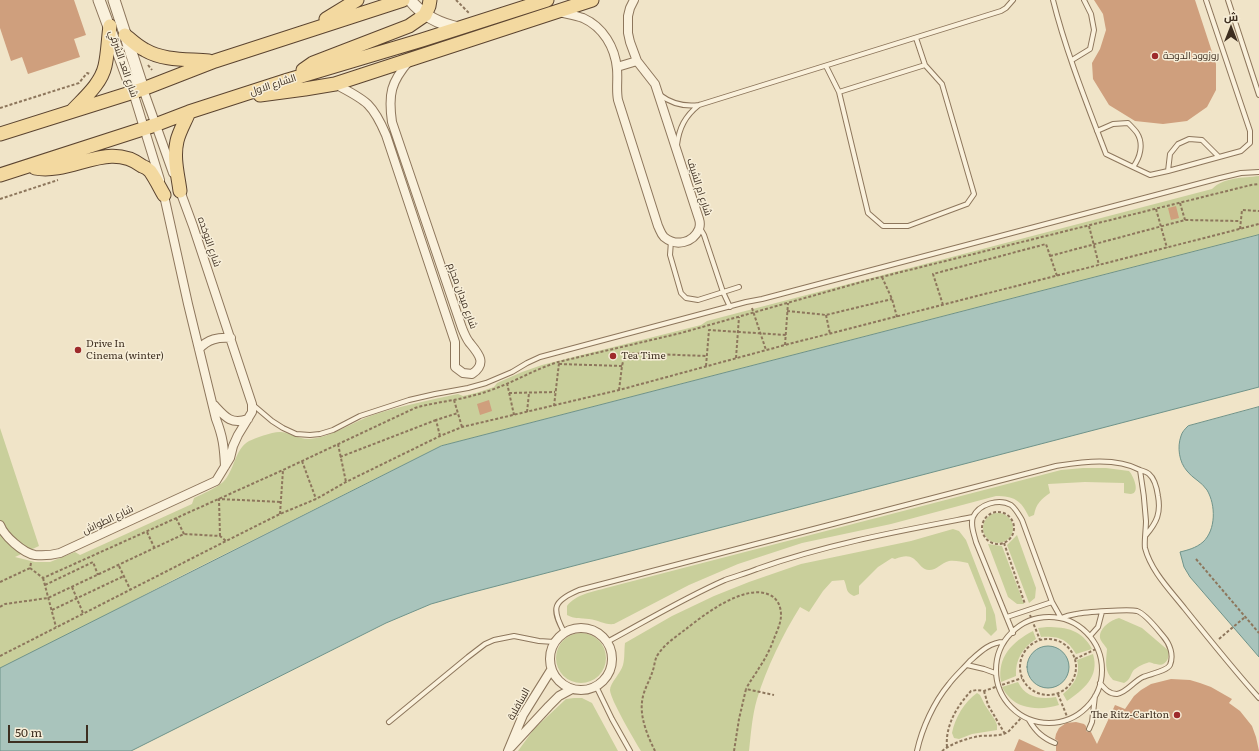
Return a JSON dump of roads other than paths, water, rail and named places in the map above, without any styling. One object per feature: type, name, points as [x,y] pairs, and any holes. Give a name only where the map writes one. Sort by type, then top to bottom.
[{"type":"main road","points":[[310,29],[357,0]]},
{"type":"main road","points":[[0,134],[138,90],[215,61],[310,29],[404,0]]},
{"type":"main road","points":[[288,80],[313,63],[403,29],[415,23],[425,15],[430,0]]},
{"type":"main road","name":"الشارع الاول","points":[[0,175],[150,127],[189,112],[288,80],[547,0]]},
{"type":"main road","points":[[233,99],[335,84],[592,0]]},
{"type":"main road","points":[[72,111],[95,87],[101,78],[105,68],[110,26]]},
{"type":"main road","points":[[125,35],[143,49],[158,56],[169,59],[215,61]]},
{"type":"main road","points":[[180,191],[177,170],[177,140],[189,112]]},
{"type":"main road","points":[[27,166],[38,169],[53,168],[104,156],[123,156],[137,162],[150,171],[164,195]]},
{"type":"street","name":"شارع العد الشرقي","points":[[99,0],[138,90]]},
{"type":"street","name":"شارع العد الشرقي","points":[[114,0],[125,35],[138,90],[150,127]]},
{"type":"street","points":[[410,0],[425,15],[441,24],[459,28]]},
{"type":"street","name":"شارع ام الشيف","points":[[634,0],[630,8],[627,25],[630,42],[637,61],[654,84],[658,94],[699,219],[700,228],[687,242],[680,243],[671,241]]},
{"type":"street","points":[[557,12],[581,17],[593,24],[607,37],[612,49],[616,67],[618,96],[624,120],[658,226],[663,236],[671,241]]},
{"type":"street","name":"شارع ميدان محزم","points":[[335,84],[360,97],[374,111],[380,120],[454,342],[455,366],[463,373],[472,374],[480,365],[479,354],[469,341],[462,328],[392,122],[390,109],[390,96],[392,88],[398,74],[410,60]]},
{"type":"street","points":[[616,67],[637,61]]},
{"type":"street","points":[[150,127],[188,304],[216,419],[222,434],[225,467]]},
{"type":"street","name":"شارع النوخده","points":[[150,127],[180,191],[194,226],[252,404]]},
{"type":"street","points":[[199,349],[210,340],[222,337],[231,338]]},
{"type":"street","name":"شارع الطواش","points":[[0,525],[11,540],[22,549],[33,555],[60,553],[210,484],[216,481],[230,458],[238,435],[252,412],[252,404]]},
{"type":"street","points":[[213,405],[222,415],[232,420],[248,420]]},
{"type":"street","points":[[588,628],[602,636],[607,642],[610,648],[612,663],[607,676],[596,686],[587,689],[565,686],[559,682],[551,670],[551,649],[554,642],[564,632],[572,629],[588,628]]},
{"type":"street","name":"السافلية","points":[[551,670],[522,715],[508,751],[559,696],[572,688]]},
{"type":"lane","points":[[658,94],[677,104],[690,106],[699,105],[1001,11],[1013,0]]},
{"type":"lane","points":[[1053,0],[1090,113],[1106,154],[1150,175],[1241,151],[1250,143],[1250,131],[1206,0]]},
{"type":"lane","points":[[1072,60],[1090,49],[1094,30],[1091,14],[1084,0]]},
{"type":"lane","points":[[1228,0],[1259,95]]},
{"type":"lane","points":[[826,66],[839,92],[868,213],[883,226],[908,226],[967,204],[974,194],[942,84],[925,65],[916,38]]},
{"type":"lane","points":[[839,92],[925,65]]},
{"type":"lane","points":[[678,155],[678,136],[681,127],[692,111],[699,105]]},
{"type":"lane","points":[[1097,131],[1113,124],[1128,123],[1138,134],[1141,146],[1138,160],[1133,167]]},
{"type":"lane","points":[[1168,171],[1170,154],[1178,144],[1189,139],[1202,140],[1219,157]]},
{"type":"lane","points":[[252,404],[272,421],[296,434],[320,434],[333,430],[360,416],[409,400],[486,383],[512,372],[540,357],[1220,178],[1241,173],[1259,172]]},
{"type":"lane","points":[[700,228],[704,235],[722,292],[730,307]]},
{"type":"lane","points":[[671,241],[670,255],[681,293],[686,298],[698,300],[739,287]]},
{"type":"lane","points":[[564,632],[558,620],[556,610],[558,602],[566,596],[585,588],[1056,466],[1081,462],[1108,462],[1134,466],[1149,474],[1156,484],[1160,509],[1157,520],[1146,535]]},
{"type":"lane","points":[[1140,470],[1146,535],[1144,546],[1149,560],[1166,585],[1213,644],[1259,698]]},
{"type":"lane","points":[[1013,633],[976,542],[972,527],[973,518],[979,510],[988,504],[1002,502],[1011,505],[1016,510],[1022,520],[1052,602],[1061,618]]},
{"type":"lane","points":[[607,642],[690,596],[727,579],[780,561],[835,546],[934,524],[973,518]]},
{"type":"lane","points":[[1007,617],[1052,602]]},
{"type":"lane","points":[[1061,618],[1075,614],[1137,611],[1153,624],[1167,641],[1171,656],[1170,664],[1167,669],[1153,673],[1136,681],[1123,692],[1116,694],[1109,692],[1100,683]]},
{"type":"lane","points":[[1090,636],[1098,627],[1102,612]]},
{"type":"lane","points":[[1089,730],[1092,722],[1096,694],[1100,683],[1102,666],[1098,648],[1090,636],[1077,624],[1061,618],[1052,617],[1031,621],[1013,633],[1004,642],[997,657],[994,673],[997,686],[1007,704],[1016,713],[1029,720],[1045,723],[1068,719],[1081,711],[1096,694]]},
{"type":"lane","points":[[389,722],[485,644],[504,637],[514,636],[539,641],[554,642]]},
{"type":"lane","points":[[917,751],[931,713],[948,684],[986,647],[997,642],[1004,642]]},
{"type":"lane","points":[[967,665],[994,673]]},
{"type":"lane","points":[[596,686],[630,751]]},
{"type":"lane","points":[[1029,720],[1034,730],[1056,743]]},
{"type":"water","points":[[1259,235],[1259,387],[431,604],[386,623],[131,751],[0,751],[0,668],[441,446]]},
{"type":"water","points":[[1259,407],[1259,657],[1190,577],[1184,567],[1180,552],[1198,546],[1207,537],[1212,524],[1213,510],[1207,490],[1184,467],[1179,450],[1181,435],[1188,426]]},
{"type":"water","points":[[1044,646],[1052,646],[1060,649],[1066,655],[1069,667],[1066,679],[1060,685],[1052,688],[1044,688],[1036,685],[1030,679],[1027,671],[1027,663],[1030,655],[1036,649]]},
{"type":"place","name":"روزوود الدوحة","points":[[1155,56]]},
{"type":"place","name":"Drive In Cinema (winter)","points":[[78,350]]},
{"type":"place","name":"Tea Time","points":[[613,356]]},
{"type":"place","name":"The Ritz-Carlton","points":[[1177,715]]}]
